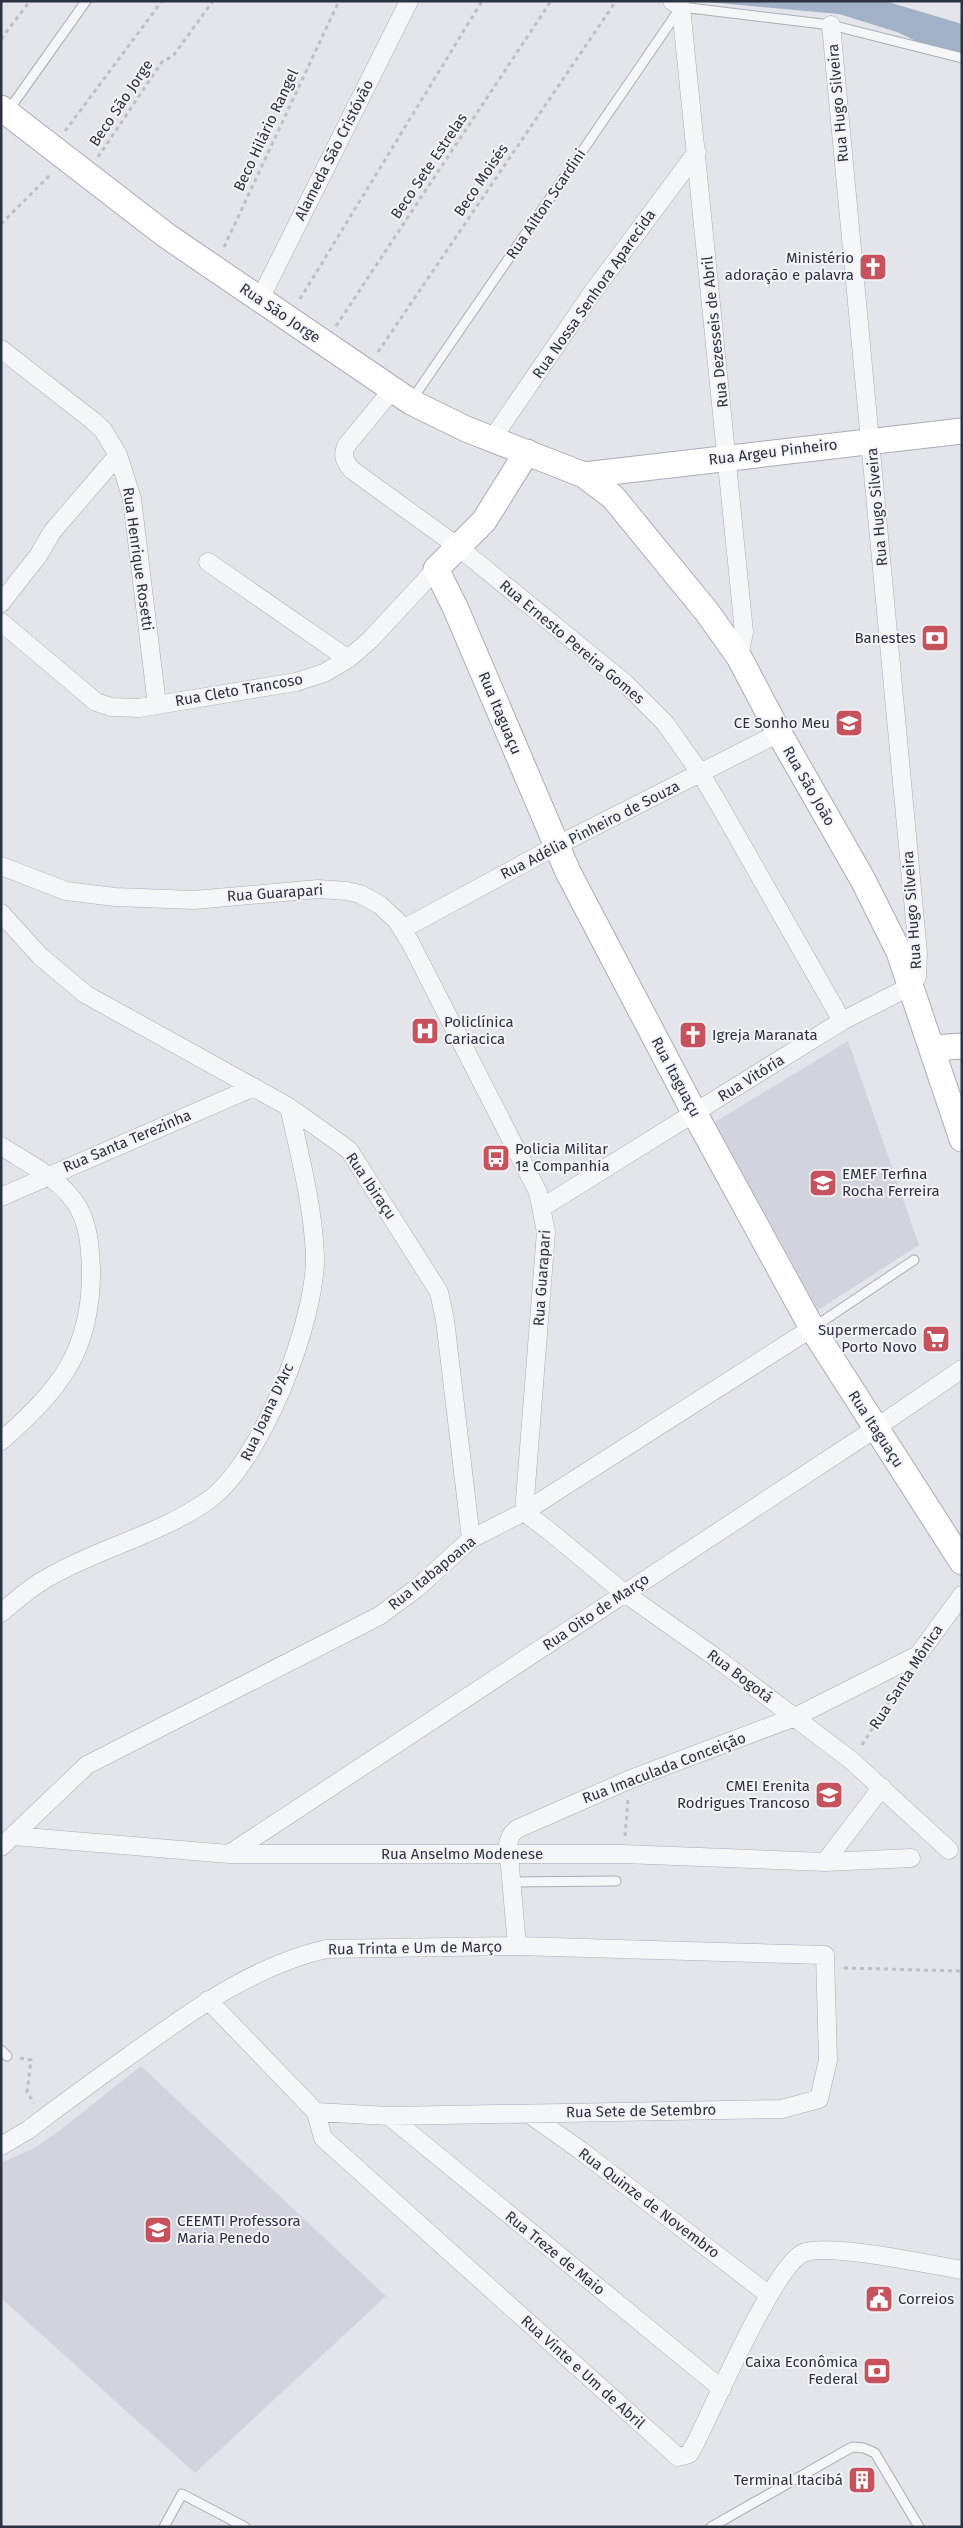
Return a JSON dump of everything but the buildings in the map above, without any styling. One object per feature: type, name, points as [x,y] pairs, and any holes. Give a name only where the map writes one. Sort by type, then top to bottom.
[{"type":"street","name":"Alameda São Cristóvão","points":[[260,299],[409,1]]},
{"type":"street","name":"Rua Dezesseis de Abril","points":[[677,4],[697,152],[728,457],[744,632],[739,657]]},
{"type":"street","name":"Rua Hugo Silveira","points":[[831,25],[918,953],[918,977],[911,986]]},
{"type":"street","name":"Rua São Jorge","points":[[4,110],[167,236],[365,372],[402,395],[492,439],[584,475]]},
{"type":"street","name":"Rua Nossa Senhora Aparecida","points":[[492,439],[592,293],[697,152]]},
{"type":"street","name":"Rua Henrique Rosetti","points":[[1,349],[92,420],[103,430],[118,455],[132,499],[157,704]]},
{"type":"street","name":"Rua Ernesto Pereira Gomes","points":[[402,395],[346,446],[343,454],[345,462],[352,470],[457,546],[625,683],[665,723],[701,774],[842,1021]]},
{"type":"street","name":"Rua Argeu Pinheiro","points":[[584,475],[962,431]]},
{"type":"street","name":"Rua Cleto Trancoso","points":[[1,622],[96,702],[124,709],[296,682],[324,673],[348,659],[370,640],[457,546],[484,521],[527,452]]},
{"type":"street","points":[[1,603],[38,556],[52,532],[118,455]]},
{"type":"street","name":"Rua São João","points":[[584,475],[613,498],[707,612],[739,657],[779,733],[863,880],[891,935],[933,1048],[962,1139]]},
{"type":"street","points":[[208,562],[348,659]]},
{"type":"street","name":"Rua Itaguaçu","points":[[436,569],[462,622],[556,846],[695,1114],[812,1328],[962,1562]]},
{"type":"street","name":"Rua Adélia Pinheiro de Souza","points":[[403,929],[556,846],[779,733]]},
{"type":"street","name":"Rua Guarapari","points":[[1,866],[66,891],[115,898],[194,900],[334,889],[371,899],[389,912],[403,929],[538,1192],[543,1207],[546,1232],[524,1512]]},
{"type":"street","name":"Rua Ibiraçu","points":[[1,913],[40,956],[102,1006],[289,1107],[349,1150],[439,1292],[446,1320],[471,1539]]},
{"type":"street","name":"Rua Vitória","points":[[543,1207],[842,1021],[911,986]]},
{"type":"street","points":[[933,1048],[962,1046]]},
{"type":"street","name":"Rua Santa Terezinha","points":[[1,1198],[254,1087]]},
{"type":"street","name":"Rua Joana D'Arc","points":[[1,1613],[47,1578],[144,1534],[206,1502],[222,1488],[249,1455],[282,1388],[298,1342],[311,1292],[315,1258],[309,1207],[289,1107]]},
{"type":"street","points":[[1,1146],[48,1176],[66,1191],[78,1206],[88,1234],[91,1275],[89,1298],[78,1349],[67,1370],[30,1416],[1,1441]]},
{"type":"street","name":"Rua Itabapoana","points":[[8,1841],[87,1765],[379,1616],[417,1588],[471,1539],[524,1512],[812,1328]]},
{"type":"street","name":"Rua Oito de Março","points":[[228,1854],[568,1632],[623,1592],[962,1369]]},
{"type":"street","name":"Rua Bogotá","points":[[524,1512],[623,1592],[691,1639],[852,1761],[949,1850]]},
{"type":"street","name":"Rua Santa Mônica","points":[[918,1655],[962,1595]]},
{"type":"street","name":"Rua Imaculada Conceição","points":[[517,1946],[508,1844],[511,1835],[517,1829],[631,1779],[795,1718],[918,1655]]},
{"type":"street","points":[[825,1862],[882,1787]]},
{"type":"street","name":"Rua Anselmo Modenese","points":[[8,1841],[228,1854],[623,1854],[825,1862],[911,1858]]},
{"type":"street","name":"Rua Trinta e Um de Março","points":[[1,2146],[43,2119],[208,2000],[282,1961],[326,1949],[517,1946],[825,1955]]},
{"type":"street","name":"Rua Sete de Setembro","points":[[316,2112],[389,2116],[782,2109],[819,2099],[828,2060],[825,1955]]},
{"type":"street","name":"Rua Vinte e Um de Abril","points":[[208,2000],[316,2112],[323,2138],[678,2457],[689,2454],[695,2444],[768,2295],[789,2265],[803,2253],[818,2250],[859,2253],[962,2270]]},
{"type":"street","name":"Rua Quinze de Novembro","points":[[529,2114],[580,2150],[768,2295]]},
{"type":"street","name":"Rua Treze de Maio","points":[[389,2116],[722,2389]]},
{"type":"lane","points":[[4,110],[86,1]]},
{"type":"lane","points":[[677,4],[831,25],[962,58]]},
{"type":"lane","name":"Rua Aílton Scardini","points":[[402,395],[677,4]]},
{"type":"lane","name":"Rua Itabapoana","points":[[812,1328],[914,1260]]},
{"type":"lane","points":[[511,1882],[616,1881]]},
{"type":"lane","points":[[711,2527],[852,2447],[864,2448],[875,2453],[919,2527]]},
{"type":"lane","points":[[164,2527],[182,2494],[245,2527]]},
{"type":"path","points":[[1,39],[30,1]]},
{"type":"path","points":[[1,224],[59,153],[162,1]]},
{"type":"path","name":"Beco São Jorge","points":[[86,173],[162,62],[173,56],[213,1]]},
{"type":"path","name":"Beco Hilário Rangel","points":[[214,268],[339,1]]},
{"type":"path","points":[[288,318],[482,1]]},
{"type":"path","name":"Beco Sete Estrelas","points":[[325,343],[551,1]]},
{"type":"path","name":"Beco Moisés","points":[[365,372],[616,1]]},
{"type":"path","name":"Rua Santa Mônica","points":[[852,1761],[918,1655]]},
{"type":"path","points":[[624,1843],[629,1792]]},
{"type":"path","points":[[847,1969],[962,1971]]},
{"type":"path","points":[[4,2053],[31,2060],[28,2092],[43,2119]]},
{"type":"shaded area","name":"EMEF Terfina Rocha Ferreira","points":[[848,1041],[919,1245],[818,1310],[715,1122]]},
{"type":"shaded area","name":"CEEMTI Professora Maria Penedo","points":[[141,2066],[386,2296],[195,2473],[1,2298],[1,2163],[34,2148],[59,2131]]},
{"type":"water","points":[[885,1],[962,24],[962,63],[897,32],[839,14],[708,2]]},
{"type":"place","name":"Ministério adoração e palavra","points":[[873,267]]},
{"type":"place","name":"Banestes","points":[[935,638]]},
{"type":"place","name":"CE Sonho Meu","points":[[849,723]]},
{"type":"place","name":"Policlínica Cariacica","points":[[425,1031]]},
{"type":"place","name":"Igreja Maranata","points":[[693,1035]]},
{"type":"place","name":"Policia Militar 1ª Companhia","points":[[496,1158]]},
{"type":"place","name":"EMEF Terfina Rocha Ferreira","points":[[823,1183]]},
{"type":"place","name":"Supermercado Porto Novo","points":[[936,1339]]},
{"type":"place","name":"CMEI Erenita Rodrigues Trancoso","points":[[829,1795]]},
{"type":"place","name":"CEEMTI Professora Maria Penedo","points":[[158,2230]]},
{"type":"place","name":"Correios","points":[[879,2299]]},
{"type":"place","name":"Caixa Econômica Federal","points":[[877,2371]]},
{"type":"place","name":"Terminal Itacibá","points":[[862,2480]]}]
